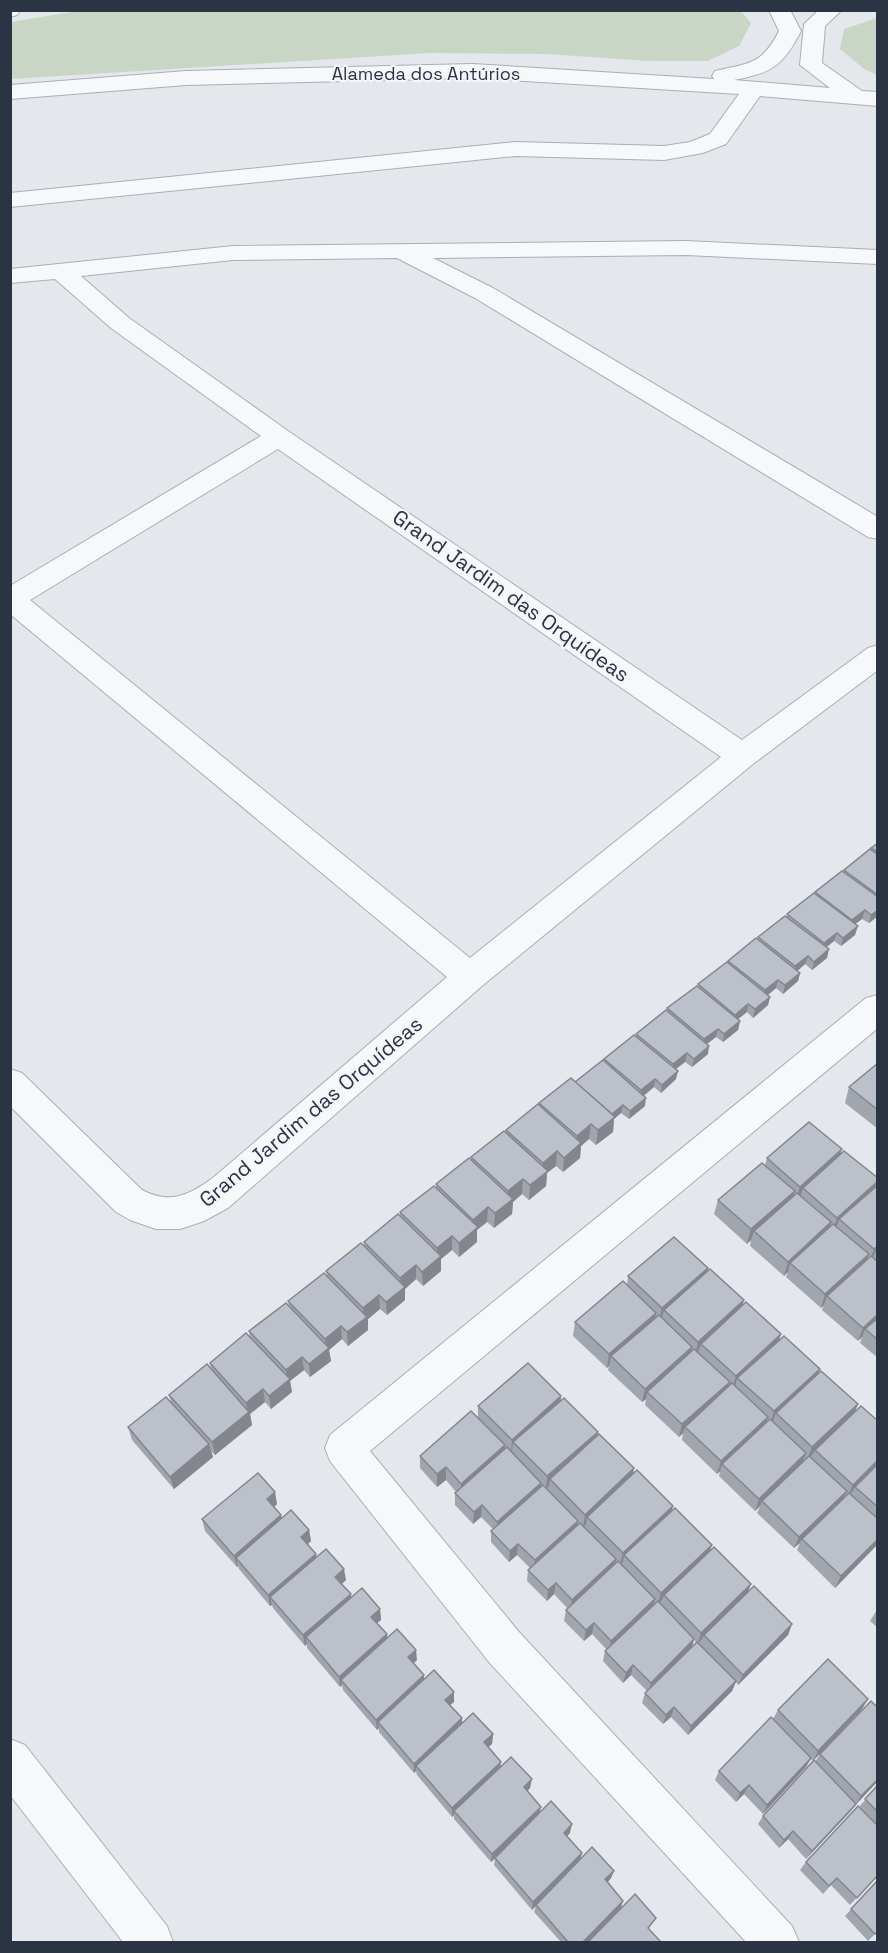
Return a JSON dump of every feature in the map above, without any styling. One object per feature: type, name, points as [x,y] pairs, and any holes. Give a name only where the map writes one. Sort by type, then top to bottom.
[{"type":"street","points":[[686,83],[762,69],[779,55],[790,31],[779,10]]},
{"type":"street","points":[[832,10],[814,24],[811,65],[867,98]]},
{"type":"street","name":"Alameda dos Antúrios","points":[[10,92],[186,78],[473,71],[686,83],[867,98]]},
{"type":"street","points":[[10,200],[516,149],[674,151],[695,148],[718,139],[754,88]]},
{"type":"street","points":[[484,293],[507,248]]},
{"type":"street","points":[[10,276],[59,269],[233,253],[507,248],[686,248],[878,256]]},
{"type":"street","points":[[401,250],[484,293],[878,530]]},
{"type":"street","points":[[824,252],[878,282]]},
{"type":"street","name":"Grand Jardim das Orquídeas","points":[[59,269],[120,323],[279,437],[742,756]]},
{"type":"street","points":[[279,437],[11,598],[470,977]]},
{"type":"street","name":"Grand Jardim das Orquídeas","points":[[10,1083],[129,1201],[146,1212],[166,1215],[191,1211],[227,1188],[470,977],[742,756],[878,655]]},
{"type":"street","points":[[776,1942],[504,1647],[344,1448],[878,1008]]},
{"type":"street","points":[[10,1760],[152,1942]]},
{"type":"green space","points":[[740,10],[751,23],[739,46],[708,61],[649,61],[546,54],[430,53],[11,79],[11,22],[78,11]]},
{"type":"green space","points":[[878,18],[877,75],[864,69],[840,49],[844,29]]},
{"type":"building","points":[[878,843],[878,852],[871,848]]},
{"type":"building","points":[[870,849],[878,855],[878,895],[844,870]]},
{"type":"building","points":[[842,871],[878,897],[878,910],[871,915],[865,910],[852,920],[815,892]]},
{"type":"building","points":[[814,893],[858,926],[843,938],[837,933],[824,943],[787,914]]},
{"type":"building","points":[[785,916],[829,949],[814,962],[808,956],[795,966],[758,937]]},
{"type":"building","points":[[756,938],[800,973],[785,985],[778,980],[765,990],[728,961]]},
{"type":"building","points":[[727,962],[770,997],[755,1009],[748,1004],[735,1015],[698,984]]},
{"type":"building","points":[[697,986],[740,1021],[724,1034],[718,1029],[704,1039],[667,1008]]},
{"type":"building","points":[[666,1010],[709,1046],[694,1059],[687,1053],[673,1064],[636,1034]]},
{"type":"building","points":[[634,1035],[678,1071],[662,1085],[655,1079],[641,1090],[604,1059]]},
{"type":"building","points":[[603,1060],[646,1098],[630,1111],[623,1105],[612,1114],[575,1082]]},
{"type":"building","points":[[878,1063],[878,1110],[849,1087]]},
{"type":"building","points":[[571,1078],[615,1117],[598,1130],[591,1124],[577,1136],[539,1103]]},
{"type":"building","points":[[538,1104],[581,1143],[564,1158],[557,1151],[543,1163],[506,1130]]},
{"type":"building","points":[[809,1122],[842,1149],[800,1187],[767,1158]]},
{"type":"building","points":[[504,1131],[548,1171],[530,1185],[523,1179],[508,1191],[471,1157]]},
{"type":"building","points":[[844,1151],[878,1178],[878,1181],[837,1218],[803,1188]]},
{"type":"building","points":[[469,1158],[513,1199],[495,1213],[488,1207],[473,1220],[436,1184]]},
{"type":"building","points":[[762,1163],[795,1191],[751,1229],[718,1200]]},
{"type":"building","points":[[878,1185],[878,1246],[874,1249],[839,1219]]},
{"type":"building","points":[[434,1186],[478,1227],[459,1243],[452,1236],[437,1248],[400,1212]]},
{"type":"building","points":[[797,1193],[831,1222],[788,1262],[754,1231]]},
{"type":"building","points":[[398,1214],[441,1256],[422,1272],[416,1265],[400,1278],[364,1242]]},
{"type":"building","points":[[833,1224],[869,1254],[825,1294],[790,1263]]},
{"type":"building","points":[[674,1237],[708,1268],[662,1308],[628,1276]]},
{"type":"building","points":[[361,1243],[405,1287],[386,1302],[379,1295],[363,1308],[326,1271]]},
{"type":"building","points":[[871,1256],[878,1262],[878,1314],[863,1328],[827,1296]]},
{"type":"building","points":[[710,1269],[744,1300],[698,1342],[664,1310]]},
{"type":"building","points":[[324,1273],[367,1317],[347,1332],[341,1326],[325,1339],[288,1301]]},
{"type":"building","points":[[623,1281],[656,1313],[609,1354],[575,1322]]},
{"type":"building","points":[[746,1302],[781,1334],[736,1376],[701,1344]]},
{"type":"building","points":[[286,1303],[329,1348],[309,1364],[302,1357],[286,1370],[249,1331]]},
{"type":"building","points":[[659,1315],[692,1347],[645,1389],[611,1356]]},
{"type":"building","points":[[878,1318],[878,1340],[865,1329]]},
{"type":"building","points":[[246,1333],[290,1379],[269,1396],[263,1389],[246,1403],[210,1363]]},
{"type":"building","points":[[784,1336],[820,1369],[774,1411],[737,1378]]},
{"type":"building","points":[[694,1349],[730,1382],[682,1424],[647,1392]]},
{"type":"building","points":[[528,1363],[561,1396],[512,1440],[478,1406]]},
{"type":"building","points":[[207,1364],[249,1412],[212,1442],[169,1395]]},
{"type":"building","points":[[821,1371],[858,1404],[812,1447],[776,1413]]},
{"type":"building","points":[[732,1383],[768,1417],[721,1461],[685,1427]]},
{"type":"building","points":[[166,1397],[209,1444],[170,1477],[128,1427]]},
{"type":"building","points":[[564,1398],[598,1432],[547,1476],[513,1442]]},
{"type":"building","points":[[861,1406],[878,1421],[878,1460],[853,1485],[815,1450]]},
{"type":"building","points":[[471,1411],[505,1445],[461,1484],[446,1467],[437,1474],[420,1456]]},
{"type":"building","points":[[770,1419],[806,1453],[759,1499],[722,1464]]},
{"type":"building","points":[[599,1434],[634,1468],[585,1515],[550,1479]]},
{"type":"building","points":[[507,1447],[541,1483],[497,1522],[482,1505],[474,1512],[455,1493]]},
{"type":"building","points":[[809,1456],[847,1491],[799,1537],[762,1501]]},
{"type":"building","points":[[878,1464],[878,1507],[855,1487]]},
{"type":"building","points":[[637,1470],[673,1506],[623,1553],[587,1517]]},
{"type":"building","points":[[258,1473],[275,1492],[267,1499],[281,1515],[234,1556],[202,1519]]},
{"type":"building","points":[[543,1485],[578,1521],[535,1560],[518,1544],[510,1551],[491,1531]]},
{"type":"building","points":[[849,1493],[878,1519],[878,1539],[841,1576],[802,1539]]},
{"type":"building","points":[[675,1508],[712,1545],[661,1593],[624,1555]]},
{"type":"building","points":[[291,1510],[309,1530],[301,1537],[316,1554],[268,1595],[236,1558]]},
{"type":"building","points":[[580,1523],[616,1559],[572,1600],[556,1583],[548,1590],[528,1570]]},
{"type":"building","points":[[714,1547],[751,1584],[701,1633],[664,1595]]},
{"type":"building","points":[[326,1549],[344,1569],[335,1577],[351,1594],[303,1635],[270,1597]]},
{"type":"building","points":[[618,1561],[655,1599],[611,1641],[594,1623],[586,1630],[566,1610]]},
{"type":"building","points":[[754,1586],[792,1624],[743,1675],[704,1635]]},
{"type":"building","points":[[362,1588],[380,1609],[371,1617],[387,1634],[339,1677],[306,1637]]},
{"type":"building","points":[[658,1601],[694,1639],[651,1683],[633,1665],[626,1673],[605,1651]]},
{"type":"building","points":[[397,1629],[416,1650],[408,1657],[424,1675],[376,1720],[341,1680]]},
{"type":"building","points":[[697,1642],[736,1681],[691,1726],[674,1707],[666,1715],[645,1693]]},
{"type":"building","points":[[828,1659],[868,1699],[818,1751],[778,1710]]},
{"type":"building","points":[[434,1670],[454,1692],[445,1700],[462,1718],[414,1764],[378,1722]]},
{"type":"building","points":[[871,1701],[878,1708],[878,1779],[861,1796],[820,1754]]},
{"type":"building","points":[[473,1713],[493,1734],[484,1742],[501,1762],[452,1808],[416,1766]]},
{"type":"building","points":[[771,1717],[811,1758],[767,1805],[749,1785],[740,1793],[719,1771]]},
{"type":"building","points":[[511,1757],[532,1779],[524,1787],[541,1807],[492,1854],[454,1811]]},
{"type":"building","points":[[814,1760],[856,1804],[812,1851],[793,1831],[784,1840],[763,1816]]},
{"type":"building","points":[[878,1785],[878,1812],[865,1799]]},
{"type":"building","points":[[551,1801],[572,1824],[564,1833],[582,1853],[533,1902],[495,1858]]},
{"type":"building","points":[[858,1806],[878,1826],[878,1875],[857,1898],[837,1878],[829,1886],[806,1862]]},
{"type":"building","points":[[592,1847],[614,1871],[605,1879],[623,1901],[583,1942],[568,1942],[536,1905]]},
{"type":"building","points":[[878,1880],[878,1931],[875,1934],[851,1909]]},
{"type":"building","points":[[635,1894],[656,1918],[648,1928],[661,1942],[588,1942]]}]
